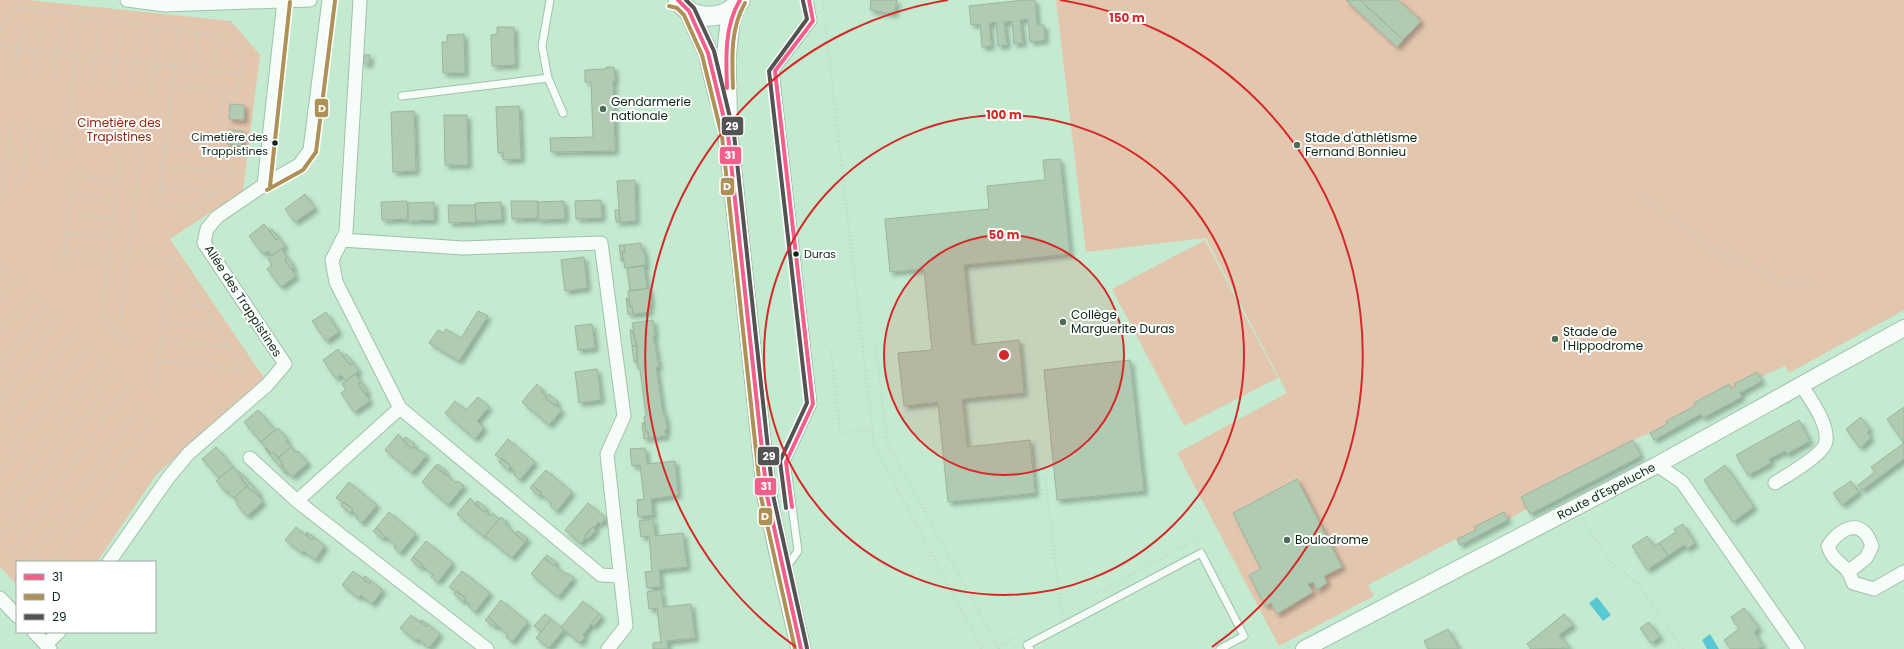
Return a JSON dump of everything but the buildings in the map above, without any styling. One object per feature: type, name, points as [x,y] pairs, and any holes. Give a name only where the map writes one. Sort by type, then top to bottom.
[{"type":"main road","points":[[738,3],[730,23],[726,60],[728,135],[767,496],[801,649]]},
{"type":"main road","points":[[680,4],[701,16],[713,17],[725,13],[738,3]]},
{"type":"main road","points":[[680,4],[708,53],[728,135]]},
{"type":"street","points":[[127,0],[165,5],[310,0]]},
{"type":"street","name":"Allée des Trappistines","points":[[110,561],[168,478],[188,454],[267,385],[284,364],[204,243],[207,229],[217,217],[264,185],[299,165],[310,150],[329,0]]},
{"type":"street","points":[[360,0],[346,232],[332,260],[336,282],[400,408],[601,575],[620,576]]},
{"type":"street","points":[[264,185],[284,1]]},
{"type":"street","points":[[342,240],[463,248],[601,243],[624,416],[607,454],[626,626],[608,649]]},
{"type":"street","name":"Route d'Espeluche","points":[[1304,649],[1324,644],[1802,386],[1904,328]]},
{"type":"street","points":[[1775,483],[1820,452],[1826,442],[1825,427],[1802,386]]},
{"type":"street","points":[[297,501],[400,408]]},
{"type":"street","points":[[250,458],[297,501],[487,649]]},
{"type":"street","points":[[1657,465],[1682,482],[1798,649]]},
{"type":"street","points":[[1848,572],[1853,583],[1874,589],[1904,572]]},
{"type":"street","points":[[0,598],[16,615]]},
{"type":"street","points":[[35,633],[48,646],[58,633]]},
{"type":"lane","points":[[550,0],[542,46],[548,78],[563,113]]},
{"type":"lane","points":[[783,572],[798,551],[786,462],[814,404],[775,71],[813,21],[809,0]]},
{"type":"lane","points":[[402,96],[548,78]]},
{"type":"lane","points":[[1030,649],[1027,645],[1201,553],[1244,636],[1220,649]]},
{"type":"path","points":[[823,0],[874,445],[982,649]]},
{"type":"path","points":[[0,36],[2,21],[21,8],[218,36],[233,44],[243,58],[238,93]]},
{"type":"path","points":[[64,154],[81,16]]},
{"type":"path","points":[[34,76],[41,24]]},
{"type":"path","points":[[16,74],[21,26]]},
{"type":"path","points":[[54,79],[60,26]]},
{"type":"path","points":[[150,102],[160,28]]},
{"type":"path","points":[[165,146],[226,153],[232,158],[231,172],[227,188],[215,193],[192,208],[160,206],[162,166],[179,30]]},
{"type":"path","points":[[93,84],[100,31]]},
{"type":"path","points":[[112,86],[119,32]]},
{"type":"path","points":[[193,69],[198,33]]},
{"type":"path","points":[[132,87],[139,34]]},
{"type":"path","points":[[214,71],[218,36]]},
{"type":"path","points":[[0,46],[240,74]]},
{"type":"path","points":[[172,85],[238,93]]},
{"type":"path","points":[[214,151],[224,100],[238,93]]},
{"type":"path","points":[[3,193],[10,124]]},
{"type":"path","points":[[20,182],[28,126]]},
{"type":"path","points":[[43,168],[49,129]]},
{"type":"path","points":[[118,339],[142,144]]},
{"type":"path","points":[[122,148],[102,315],[118,339],[129,342]]},
{"type":"path","points":[[162,166],[231,172]]},
{"type":"path","points":[[77,176],[118,180]]},
{"type":"path","points":[[63,267],[72,180]]},
{"type":"path","points":[[161,187],[215,193]]},
{"type":"path","points":[[70,194],[116,200]]},
{"type":"path","points":[[1642,197],[1651,202],[1712,249],[1791,284],[1813,286]]},
{"type":"path","points":[[68,214],[114,219]]},
{"type":"path","points":[[66,233],[112,238]]},
{"type":"path","points":[[64,253],[109,258]]},
{"type":"path","points":[[140,254],[174,260],[245,370],[159,360]]},
{"type":"path","points":[[157,390],[159,360],[174,260]]},
{"type":"path","points":[[0,273],[6,266]]},
{"type":"path","points":[[0,302],[22,278]]},
{"type":"path","points":[[0,334],[38,292]]},
{"type":"path","points":[[0,368],[48,301]]},
{"type":"path","points":[[167,302],[205,306]]},
{"type":"path","points":[[0,403],[61,314]]},
{"type":"path","points":[[165,322],[218,327]]},
{"type":"path","points":[[0,438],[77,330]]},
{"type":"path","points":[[162,340],[230,347]]},
{"type":"path","points":[[0,471],[90,344]]},
{"type":"path","points":[[876,345],[887,442],[999,649]]},
{"type":"path","points":[[832,351],[840,433],[872,429]]},
{"type":"path","points":[[0,507],[104,359]]},
{"type":"path","points":[[0,535],[116,372]]},
{"type":"path","points":[[9,555],[129,386]]},
{"type":"path","points":[[31,561],[142,402]]},
{"type":"path","points":[[54,561],[155,416]]},
{"type":"path","points":[[1045,478],[1062,612]]},
{"type":"path","points":[[1574,508],[1612,563],[1638,584],[1683,649]]},
{"type":"green space","name":"Cimetière des Trapistines","points":[[0,0],[28,0],[231,21],[260,55],[243,191],[170,239],[264,378],[156,475],[98,561],[16,561],[16,584],[0,567]]},
{"type":"green space","name":"Stade de l'Hippodrome","points":[[1056,0],[1904,0],[1904,310],[1789,373],[1785,366],[1760,377],[1762,381],[1740,393],[1742,397],[1703,418],[1700,414],[1654,440],[1650,433],[1633,440],[1641,456],[1530,514],[1527,509],[1460,545],[1456,539],[1368,585],[1374,596],[1279,646],[1177,453],[1287,393],[1206,238],[1086,252]]},
{"type":"green space","points":[[1205,240],[1278,378],[1184,426],[1112,289]]},
{"type":"water","points":[[1597,597],[1611,615],[1603,621],[1589,603]]},
{"type":"water","points":[[1710,634],[1719,649],[1707,649],[1702,640]]},
{"type":"transit line","name":"31","points":[[678,0],[689,11],[708,53],[728,135],[767,496],[801,649]]},
{"type":"transit line","name":"29","points":[[686,0],[694,8],[714,51],[734,134],[773,495],[807,648]]},
{"type":"transit line","name":"31","points":[[727,88],[727,43],[731,21],[740,0]]},
{"type":"transit line","name":"31","points":[[792,507],[786,462],[813,404],[775,71],[813,21],[809,0]]},
{"type":"transit line","name":"D","points":[[267,190],[303,170],[316,152],[335,1]]},
{"type":"transit line","name":"29","points":[[786,508],[780,461],[807,403],[769,71],[807,19],[803,1]]},
{"type":"transit line","name":"D","points":[[270,186],[290,2]]},
{"type":"transit line","name":"D","points":[[733,88],[732,55],[734,34],[740,13],[745,3]]},
{"type":"transit line","name":"D","points":[[669,6],[677,8],[684,15],[702,55],[722,136],[761,497],[795,649]]},
{"type":"place","name":"Gendarmerie nationale","points":[[603,109]]},
{"type":"place","name":"Cimetière des Trappistines","points":[[275,143]]},
{"type":"place","name":"Stade d'athlétisme Fernand Bonnieu","points":[[1297,145]]},
{"type":"place","name":"Duras","points":[[796,254]]},
{"type":"place","name":"Collège Marguerite Duras","points":[[1063,322]]},
{"type":"place","name":"Stade de l'Hippodrome","points":[[1555,339]]},
{"type":"place","name":"Boulodrome","points":[[1287,540]]}]
